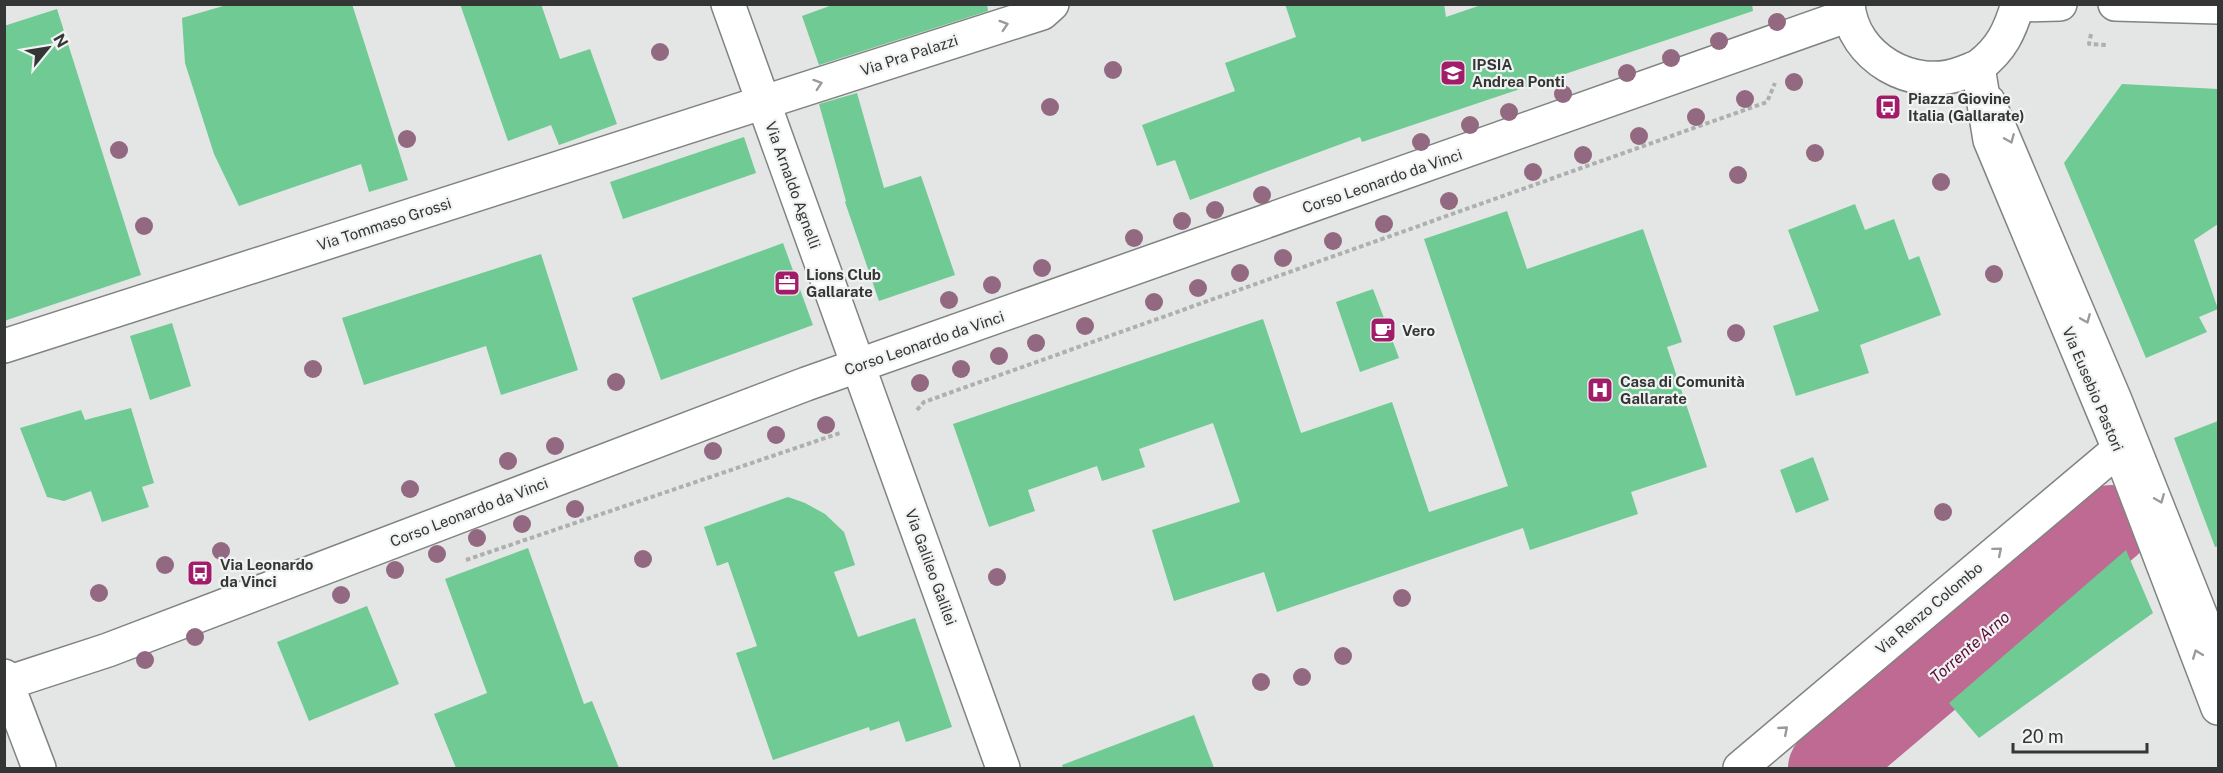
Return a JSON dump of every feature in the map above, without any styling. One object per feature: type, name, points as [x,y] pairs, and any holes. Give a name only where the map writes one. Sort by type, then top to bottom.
[{"type":"street","name":"Via Arnaldo Agnelli","points":[[728,4],[858,366]]},
{"type":"street","name":"Via Pra Palazzi","points":[[763,101],[1042,13],[1052,4]]},
{"type":"street","points":[[1848,10],[1863,44],[1887,66],[1916,78],[1948,78],[1978,66],[2005,40],[2018,5],[2060,4]]},
{"type":"street","points":[[2115,4],[2218,7]]},
{"type":"street","name":"Corso Leonardo da Vinci","points":[[5,681],[108,650],[806,384],[1796,35],[1848,10]]},
{"type":"street","name":"Via Eusebio Pastori","points":[[1978,66],[1990,140],[2118,449],[2218,708]]},
{"type":"street","name":"Via Tommaso Grossi","points":[[4,346],[763,101]]},
{"type":"street","name":"Via Galileo Galilei","points":[[858,366],[1003,768]]},
{"type":"street","name":"Via Renzo Colombo","points":[[1740,768],[2118,449]]},
{"type":"street","points":[[5,681],[39,768]]},
{"type":"lane","points":[[1978,66],[2119,398],[2218,647]]},
{"type":"path","points":[[457,563],[843,432],[888,447],[924,402],[1767,102],[1796,35]]},
{"type":"building","points":[[230,4],[352,4],[408,180],[369,192],[361,164],[239,206],[214,154],[185,63],[182,18]]},
{"type":"building","points":[[460,4],[541,4],[560,59],[590,49],[617,124],[559,145],[551,125],[508,141]]},
{"type":"building","points":[[835,4],[987,4],[988,11],[819,65],[802,16]]},
{"type":"building","points":[[1285,4],[1444,4],[1446,17],[1484,4],[1752,4],[1753,11],[1362,142],[1360,137],[1190,200],[1175,160],[1157,166],[1142,125],[1235,91],[1225,63],[1296,37]]},
{"type":"building","points":[[57,9],[141,275],[4,321],[4,26]]},
{"type":"building","points":[[2122,84],[2218,89],[2218,224],[2194,240],[2218,309],[2199,317],[2207,332],[2146,358],[2064,163]]},
{"type":"building","points":[[857,93],[884,188],[921,176],[955,275],[879,301],[845,202],[819,104]]},
{"type":"building","points":[[744,137],[756,173],[623,219],[610,182]]},
{"type":"building","points":[[1855,204],[1865,230],[1894,219],[1909,260],[1919,256],[1941,315],[1860,345],[1869,373],[1796,396],[1773,326],[1819,311],[1788,230]]},
{"type":"building","points":[[1507,211],[1527,269],[1643,229],[1682,342],[1667,347],[1707,467],[1631,492],[1638,514],[1530,550],[1523,528],[1277,612],[1264,572],[1174,601],[1152,530],[1240,502],[1213,423],[1139,449],[1145,467],[1102,481],[1097,466],[1028,490],[1035,511],[989,527],[953,424],[1263,319],[1301,433],[1392,402],[1429,512],[1508,486],[1424,239]]},
{"type":"building","points":[[783,243],[813,325],[661,380],[632,298]]},
{"type":"building","points":[[541,254],[578,370],[501,395],[486,346],[364,385],[342,318]]},
{"type":"building","points":[[1373,289],[1399,358],[1360,372],[1336,302]]},
{"type":"building","points":[[172,323],[191,386],[150,400],[130,336]]},
{"type":"building","points":[[131,408],[154,483],[142,487],[149,507],[102,522],[91,491],[64,501],[47,497],[20,428],[81,410],[85,420]]},
{"type":"building","points":[[2218,421],[2218,546],[2215,547],[2174,438]]},
{"type":"building","points":[[1813,457],[1829,500],[1796,513],[1780,470]]},
{"type":"building","points":[[788,497],[825,514],[844,532],[855,565],[834,572],[858,637],[915,618],[952,727],[906,742],[899,721],[870,731],[869,727],[773,760],[736,653],[757,646],[728,562],[717,566],[704,527]]},
{"type":"building","points":[[528,548],[584,704],[592,701],[619,768],[456,768],[434,714],[487,693],[445,579]]},
{"type":"building","points":[[2126,550],[2153,613],[1979,738],[1949,703]]},
{"type":"building","points":[[367,606],[399,684],[309,721],[277,642]]},
{"type":"building","points":[[1194,715],[1214,768],[1063,768],[1062,765]]},
{"type":"waterway","name":"Torrente Arno","points":[[1828,768],[1843,752],[2111,525]]},
{"type":"place","name":"IPSIA Andrea Ponti","points":[[1453,73]]},
{"type":"place","name":"Piazza Giovine Italia (Gallarate)","points":[[1888,107]]},
{"type":"place","name":"Lions Club Gallarate","points":[[787,283]]},
{"type":"place","name":"Vero","points":[[1383,330]]},
{"type":"place","name":"Casa di Comunità Gallarate","points":[[1600,390]]},
{"type":"place","name":"Via Leonardo da Vinci","points":[[200,573]]}]
